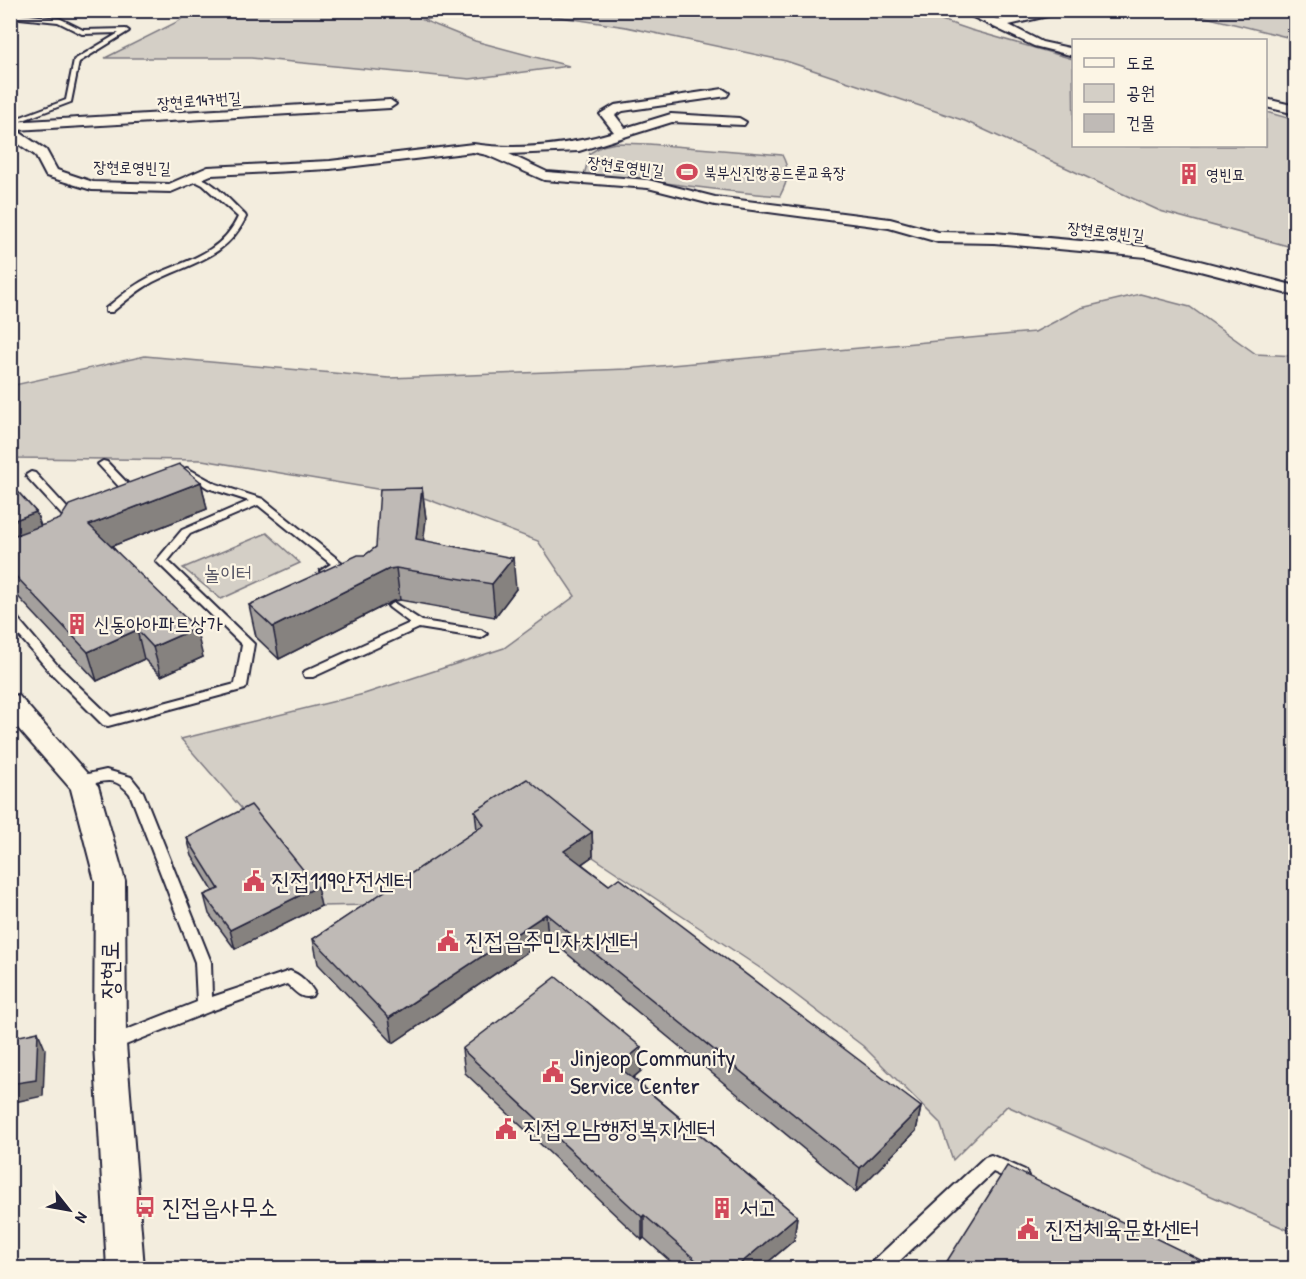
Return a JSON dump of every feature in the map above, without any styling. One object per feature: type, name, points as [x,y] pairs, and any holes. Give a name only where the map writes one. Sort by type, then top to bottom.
[{"type":"street","points":[[963,10],[999,24],[1038,44],[1072,52]]},
{"type":"street","points":[[999,24],[1068,10]]},
{"type":"street","points":[[621,132],[607,114],[620,108],[723,93]]},
{"type":"street","points":[[1267,103],[1296,110]]},
{"type":"street","name":"장현로147번길","points":[[10,124],[194,117],[390,104]]},
{"type":"street","points":[[491,151],[566,149],[671,118],[739,122]]},
{"type":"street","name":"장현로영빈길","points":[[10,132],[41,153],[51,173],[93,186],[171,188],[208,171],[330,165],[473,148],[491,151],[544,176],[648,184],[715,201],[890,224],[938,237],[994,238],[1146,252],[1296,291]]},
{"type":"street","name":"장현로","points":[[10,702],[84,786],[110,882],[110,1044],[126,1269]]},
{"type":"lane","points":[[35,16],[47,10]]},
{"type":"lane","points":[[10,15],[59,20],[81,32],[126,31],[76,61],[69,101],[10,124]]},
{"type":"lane","points":[[109,310],[137,287],[215,250],[238,232],[242,217],[206,183],[196,178]]},
{"type":"lane","points":[[103,464],[128,490],[148,483]]},
{"type":"lane","points":[[167,477],[187,471],[212,486],[259,501],[343,568],[310,579]]},
{"type":"lane","points":[[31,475],[75,524],[69,533]]},
{"type":"lane","points":[[10,617],[54,669],[108,722],[241,686],[248,644],[162,561],[186,532],[259,501]]},
{"type":"lane","points":[[394,606],[418,624],[481,634]]},
{"type":"lane","points":[[309,674],[418,624]]},
{"type":"lane","points":[[79,780],[106,775],[126,780],[136,792],[203,962],[206,1006]]},
{"type":"lane","points":[[110,1044],[206,1006],[290,977],[306,992]]},
{"type":"lane","points":[[879,1269],[991,1163],[1034,1183]]},
{"type":"green space","points":[[485,10],[423,20],[475,41],[569,66],[470,79],[251,58],[105,58],[179,21],[190,11]]},
{"type":"green space","points":[[520,11],[915,11],[971,30],[1072,59],[1072,147],[1267,147],[1267,112],[1295,120],[1295,248],[1160,211],[965,121],[786,61],[626,27]]},
{"type":"green space","points":[[1181,11],[1295,11],[1295,39]]},
{"type":"green space","name":"북부신진항공드론교육장","points":[[616,143],[782,155],[787,166],[787,180],[780,196],[584,175],[590,153],[602,146]]},
{"type":"green space","points":[[1140,294],[1190,307],[1256,354],[1295,356],[1295,1233],[1007,1106],[953,1160],[940,1123],[863,1046],[763,970],[593,857],[528,803],[371,905],[321,906],[255,824],[181,739],[364,694],[504,648],[575,596],[538,541],[419,496],[202,460],[11,458],[10,386],[145,356],[389,378],[627,369],[1035,332],[1081,308]]},
{"type":"green space","name":"놀이터","points":[[267,533],[300,563],[221,599],[183,568]]},
{"type":"building","points":[[179,464],[201,482],[89,525],[196,628],[153,647],[137,630],[88,652],[10,570],[10,537],[60,519],[69,505]]},
{"type":"building","points":[[10,483],[36,512],[10,522]]},
{"type":"building","points":[[422,488],[416,539],[513,558],[492,584],[396,568],[389,569],[273,627],[249,605],[358,555],[365,555],[376,547],[380,489]]},
{"type":"building","points":[[527,779],[592,832],[564,851],[609,885],[619,878],[921,1107],[860,1168],[546,914],[389,1018],[313,939],[484,825],[475,811]]},
{"type":"building","name":"진접119안전센터","points":[[251,805],[317,887],[230,930],[204,895],[219,889],[187,838]]},
{"type":"building","points":[[556,977],[641,1047],[618,1066],[797,1216],[734,1269],[706,1269],[644,1215],[642,1217],[462,1049]]},
{"type":"building","points":[[38,1032],[36,1080],[10,1084],[10,1038]]},
{"type":"building","points":[[1007,1166],[1219,1269],[942,1269]]},
{"type":"place","name":"북부신진항공드론교육장","points":[[687,172]]},
{"type":"place","name":"영빈묘","points":[[1189,174]]},
{"type":"place","name":"신동아아파트상가","points":[[77,624]]},
{"type":"place","name":"진접119안전센터","points":[[254,881]]},
{"type":"place","name":"진접읍주민자치센터","points":[[448,941]]},
{"type":"place","name":"Jinjeop Community Service Center","points":[[553,1072]]},
{"type":"place","name":"진접오남행정복지센터","points":[[506,1129]]},
{"type":"place","name":"진접읍사무소","points":[[145,1207]]},
{"type":"place","name":"서고","points":[[722,1208]]},
{"type":"place","name":"진접체육문화센터","points":[[1028,1229]]}]
